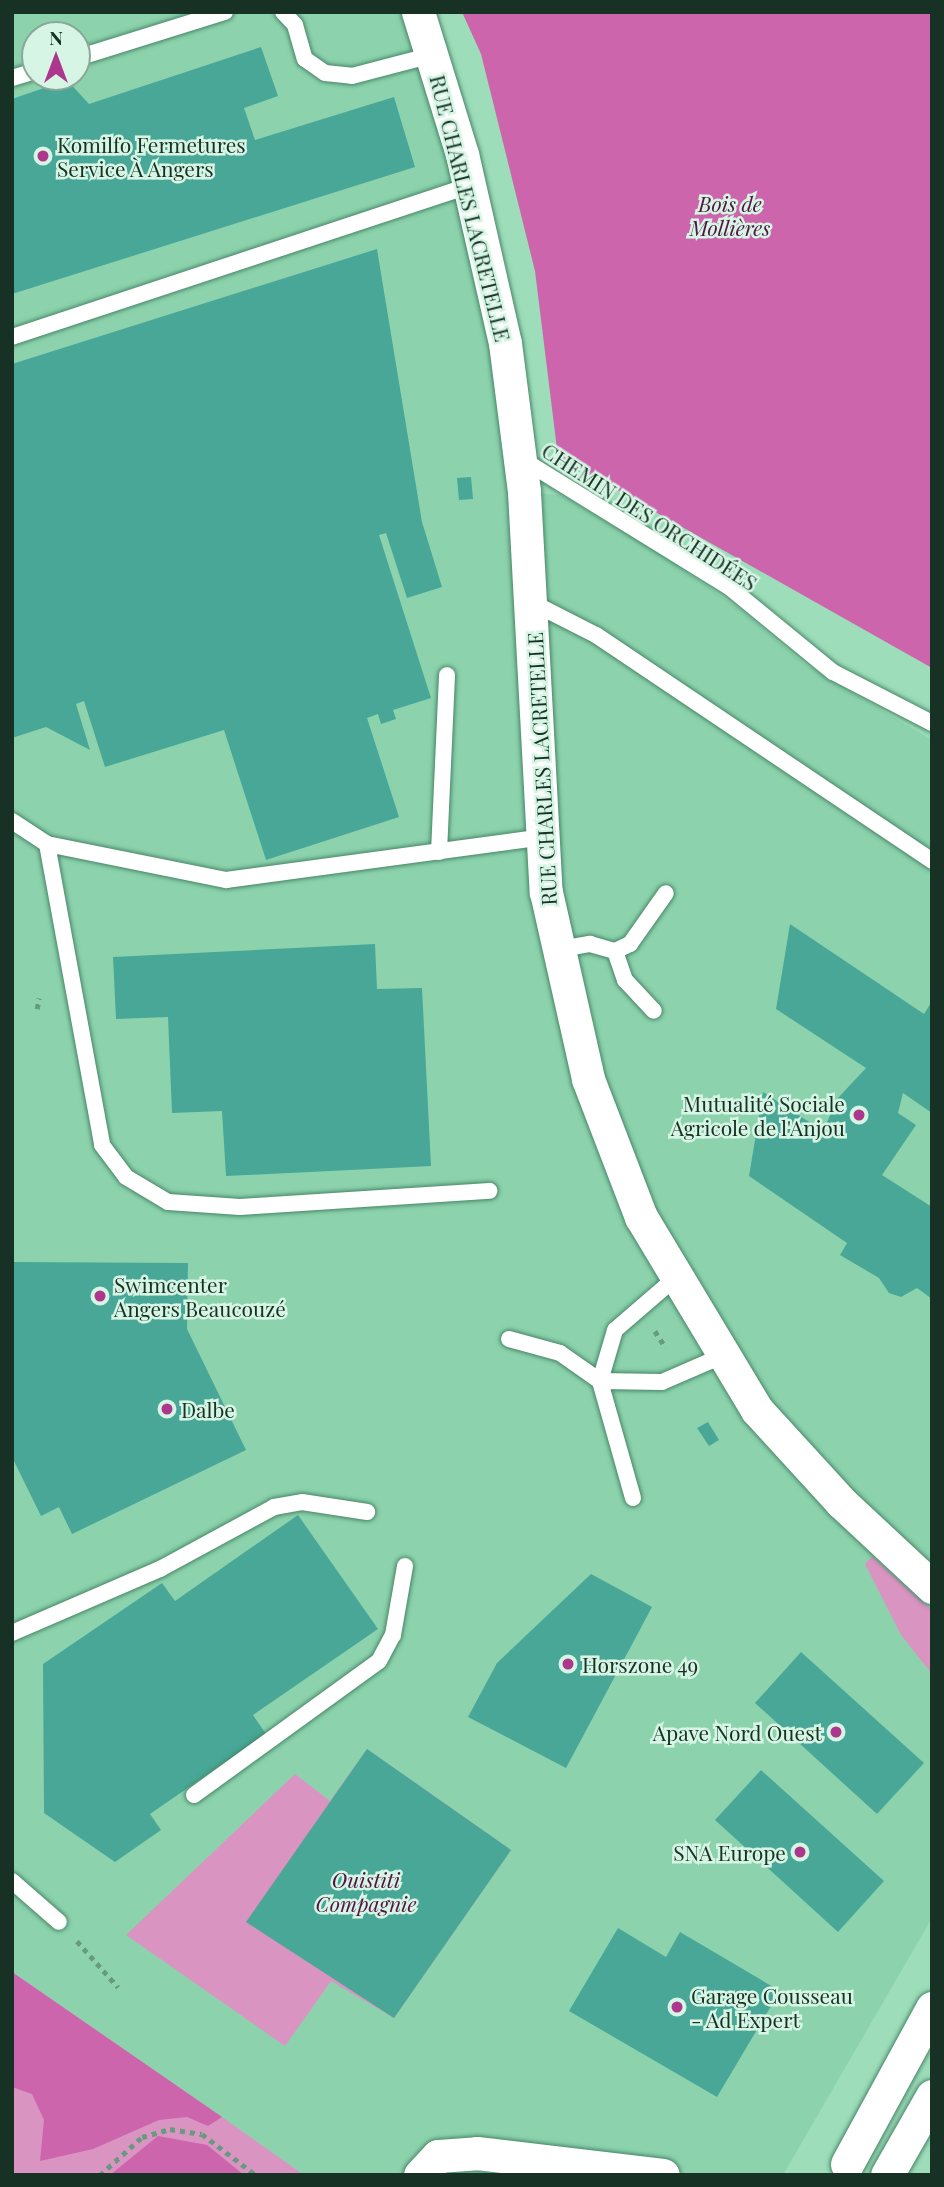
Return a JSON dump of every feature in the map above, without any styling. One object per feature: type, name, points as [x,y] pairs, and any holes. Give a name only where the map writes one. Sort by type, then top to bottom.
[{"type":"street","name":"RUE CHARLES LACRETELLE","points":[[418,12],[469,186],[505,343],[520,458],[531,602],[542,837],[555,950],[588,1079],[641,1217],[673,1280],[757,1410],[930,1582]]},
{"type":"street","points":[[848,2171],[932,2008]]},
{"type":"street","points":[[887,2175],[932,2096]]},
{"type":"street","points":[[420,2175],[438,2156],[477,2153],[663,2175]]},
{"type":"lane","points":[[91,54],[225,12]]},
{"type":"lane","points":[[283,12],[295,25],[305,59],[325,73],[352,76],[432,55]]},
{"type":"lane","points":[[12,337],[469,186]]},
{"type":"lane","name":"CHEMIN DES ORCHIDÉES","points":[[520,458],[729,587],[833,672],[932,723]]},
{"type":"lane","points":[[531,602],[596,635],[932,861]]},
{"type":"lane","points":[[439,852],[447,675]]},
{"type":"lane","points":[[12,821],[47,844],[226,880],[542,837]]},
{"type":"lane","points":[[47,844],[102,1145],[126,1177],[167,1202],[240,1206],[489,1191]]},
{"type":"lane","points":[[555,950],[590,944],[615,951],[629,944],[666,893]]},
{"type":"lane","points":[[615,951],[625,980],[654,1011]]},
{"type":"lane","points":[[633,1498],[600,1381],[615,1330],[673,1280]]},
{"type":"lane","points":[[509,1339],[559,1353],[600,1381],[662,1382],[722,1356]]},
{"type":"lane","points":[[12,1633],[160,1569],[274,1507],[302,1502],[367,1513]]},
{"type":"lane","points":[[194,1795],[379,1661],[393,1635],[405,1566]]},
{"type":"lane","points":[[12,1881],[59,1922]]},
{"type":"path","points":[[37,1009],[39,998]]},
{"type":"path","points":[[654,1330],[666,1348]]},
{"type":"path","points":[[59,1922],[118,1987]]},
{"type":"path","points":[[100,2175],[142,2137],[170,2129],[202,2134],[256,2175]]},
{"type":"shaded area","points":[[12,12],[418,12],[524,492],[561,495],[656,551],[737,607],[806,665],[932,740],[932,1918],[783,2175],[304,2175],[12,1972]]},
{"type":"green space","name":"Bois de Mollières","points":[[462,12],[932,12],[932,668],[558,457],[535,271],[481,54]]},
{"type":"green space","points":[[872,1556],[932,1610],[932,1674],[901,1635],[865,1564]]},
{"type":"green space","name":"Ouistiti Compagnie","points":[[367,1749],[511,1850],[394,2018],[331,1981],[285,2046],[126,1935],[295,1774],[330,1801]]},
{"type":"green space","points":[[12,1972],[222,2117],[304,2175],[12,2175]]},
{"type":"green space","points":[[12,1972],[222,2117],[208,2126],[187,2117],[159,2120],[93,2149],[40,2161],[44,2120],[32,2094],[12,2087]]},
{"type":"green space","points":[[158,2136],[207,2145],[244,2175],[110,2175]]},
{"type":"building","points":[[261,47],[278,96],[244,108],[255,140],[394,97],[415,167],[12,294],[12,99],[35,91],[77,91],[89,104]]},
{"type":"building","points":[[377,249],[422,522],[442,587],[407,598],[386,533],[379,535],[431,698],[393,710],[396,719],[381,724],[378,714],[367,718],[399,817],[266,860],[224,730],[105,767],[84,701],[76,704],[90,750],[46,727],[12,738],[12,364]]},
{"type":"building","points":[[471,477],[473,499],[459,500],[457,478]]},
{"type":"building","points":[[790,924],[924,1014],[932,1001],[932,1113],[903,1093],[898,1113],[916,1125],[882,1175],[932,1207],[932,1299],[917,1288],[901,1297],[889,1293],[879,1278],[840,1255],[847,1243],[749,1176],[763,1092],[823,1131],[838,1098],[866,1068],[776,1009]]},
{"type":"building","points":[[375,944],[377,989],[422,988],[431,1166],[226,1176],[222,1111],[172,1113],[168,1017],[116,1019],[113,957]]},
{"type":"building","points":[[12,1262],[188,1263],[187,1329],[246,1450],[72,1534],[59,1507],[41,1516],[12,1457]]},
{"type":"building","points":[[708,1422],[719,1440],[709,1446],[697,1428]]},
{"type":"building","points":[[298,1515],[378,1629],[253,1715],[266,1734],[150,1814],[161,1830],[115,1862],[44,1813],[43,1664],[162,1583],[175,1601]]},
{"type":"building","points":[[591,1574],[652,1607],[566,1768],[468,1717],[497,1663]]},
{"type":"building","points":[[801,1652],[924,1763],[877,1814],[755,1703]]},
{"type":"building","name":"Ouistiti Compagnie","points":[[367,1749],[511,1850],[394,2018],[246,1922]]},
{"type":"building","points":[[761,1770],[884,1881],[838,1932],[715,1820]]},
{"type":"building","points":[[618,1928],[666,1957],[680,1932],[780,1991],[717,2097],[569,2011]]},
{"type":"place","name":"Komilfo Fermetures Service À Angers","points":[[43,156]]},
{"type":"place","name":"Mutualité Sociale Agricole de l'Anjou","points":[[859,1115]]},
{"type":"place","name":"Swimcenter Angers Beaucouzé","points":[[100,1296]]},
{"type":"place","name":"Dalbe","points":[[167,1409]]},
{"type":"place","name":"Horszone 49","points":[[568,1664]]},
{"type":"place","name":"Apave Nord Ouest","points":[[836,1732]]},
{"type":"place","name":"SNA Europe","points":[[800,1852]]},
{"type":"place","name":"Garage Cousseau - Ad Expert","points":[[677,2007]]}]
